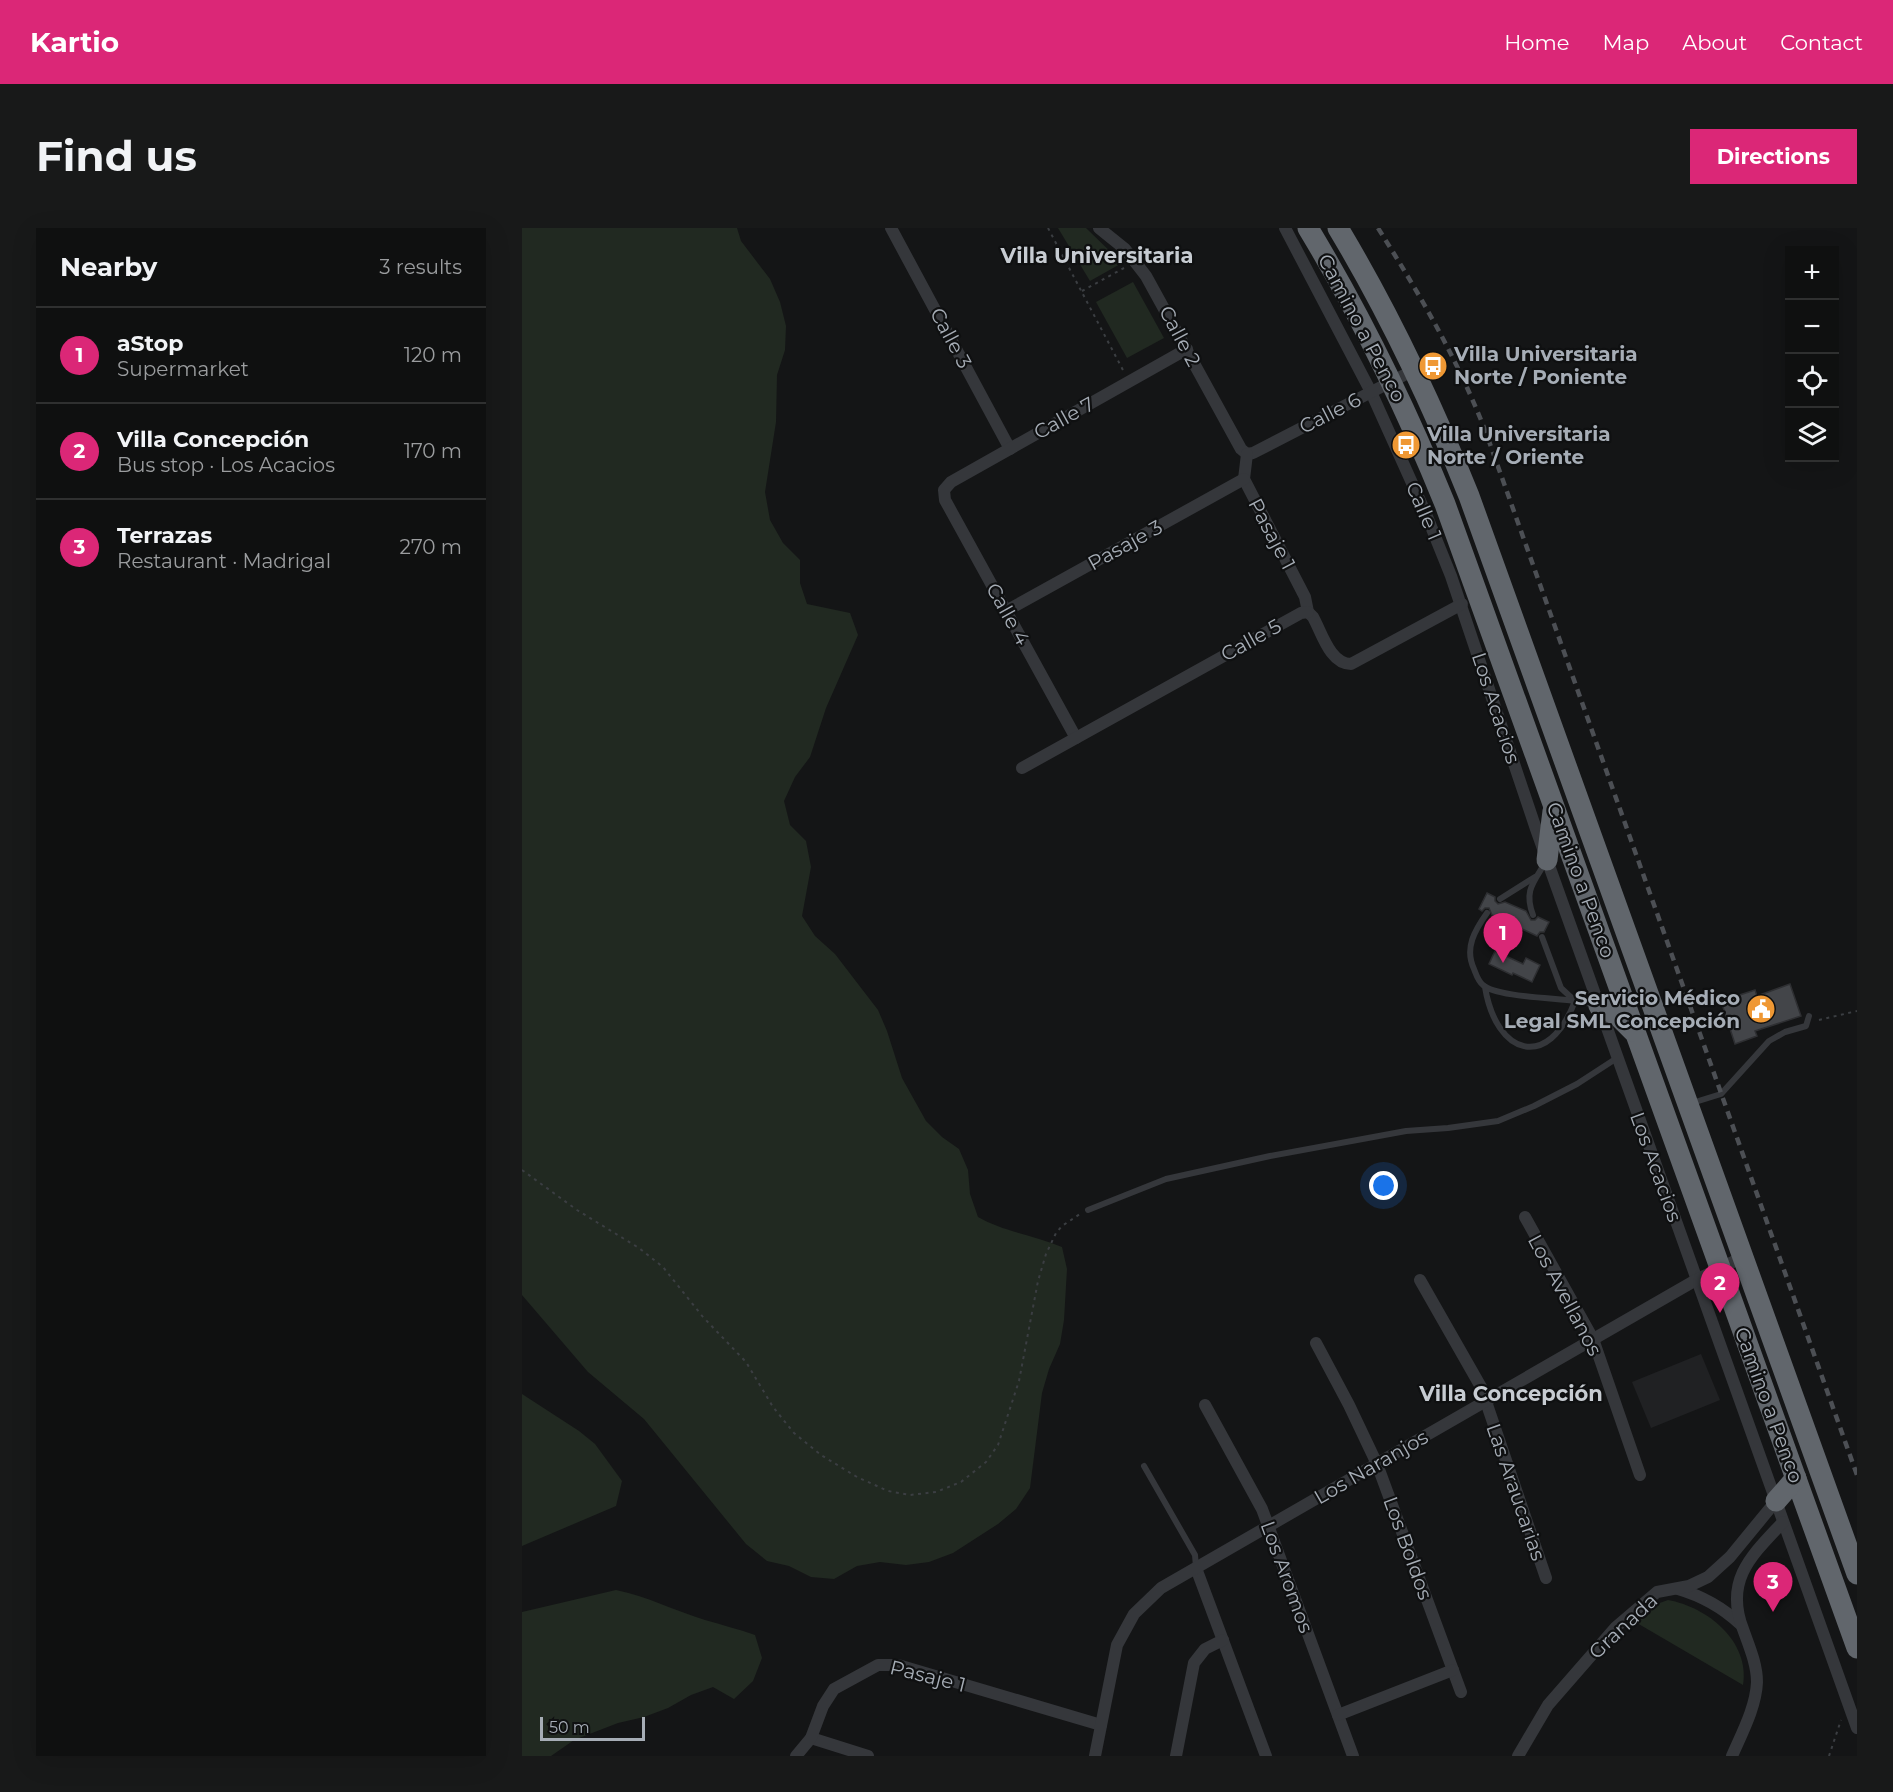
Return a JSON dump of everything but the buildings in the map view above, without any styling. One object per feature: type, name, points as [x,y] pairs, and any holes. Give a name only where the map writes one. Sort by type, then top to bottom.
[{"type":"highway","name":"Camino a Penco","points":[[1308,228],[1353,306],[1391,381],[1445,504],[1857,1648]]},
{"type":"highway","name":"Camino a Penco","points":[[1338,228],[1376,294],[1414,370],[1448,445],[1486,541],[1857,1574]]},
{"type":"highway","points":[[1542,868],[1552,831],[1553,801]]},
{"type":"highway","points":[[1599,1006],[1618,1016],[1638,1039]]},
{"type":"highway","points":[[1776,1501],[1796,1478]]},
{"type":"street","name":"Calle 3","points":[[891,228],[1010,449]]},
{"type":"street","name":"Calle 2","points":[[1099,228],[1136,262],[1152,284],[1241,449],[1246,454]]},
{"type":"street","name":"Calle 1","points":[[1285,228],[1371,392],[1426,514],[1462,604]]},
{"type":"street","name":"Calle 7","points":[[944,490],[951,482],[1187,349]]},
{"type":"street","name":"Calle 6","points":[[1246,454],[1253,453],[1414,370]]},
{"type":"street","name":"Pasaje 1","points":[[1246,454],[1244,479],[1305,597],[1308,612]]},
{"type":"street","name":"Pasaje 3","points":[[1006,611],[1244,479]]},
{"type":"street","name":"Calle 4","points":[[944,490],[945,500],[1076,738]]},
{"type":"street","points":[[1308,612],[1335,658],[1343,663],[1351,664],[1462,604]]},
{"type":"street","name":"Los Acacios","points":[[1462,604],[1542,868],[1599,1006],[1857,1728]]},
{"type":"street","name":"Calle 5","points":[[1022,768],[1301,613],[1308,612]]},
{"type":"street","name":"Los Avellanos","points":[[1524,1217],[1593,1340],[1640,1475]]},
{"type":"street","name":"Los Naranjos","points":[[1095,1756],[1114,1656],[1127,1624],[1151,1596],[1486,1400],[1696,1280],[1743,1257]]},
{"type":"street","name":"Las Araucarias","points":[[1420,1280],[1481,1386],[1546,1578]]},
{"type":"street","name":"Los Boldos","points":[[1316,1343],[1377,1464],[1461,1692]]},
{"type":"street","name":"Los Aromos","points":[[1205,1405],[1262,1509],[1353,1756]]},
{"type":"street","name":"Granada","points":[[1518,1756],[1548,1705],[1616,1627],[1657,1592],[1697,1583],[1720,1567],[1776,1501]]},
{"type":"street","points":[[1732,1756],[1751,1708],[1757,1685],[1754,1662],[1741,1624],[1736,1599],[1741,1575],[1750,1558],[1783,1522]]},
{"type":"street","points":[[1196,1568],[1266,1756]]},
{"type":"street","points":[[1678,1589],[1715,1604],[1741,1624]]},
{"type":"street","points":[[1176,1756],[1194,1663],[1205,1649],[1223,1640]]},
{"type":"street","name":"Pasaje 1","points":[[796,1756],[811,1738],[823,1706],[834,1689],[870,1668],[886,1664],[898,1665],[1101,1725]]},
{"type":"street","points":[[1338,1715],[1453,1671]]},
{"type":"street","points":[[811,1738],[868,1756]]},
{"type":"lane","points":[[1500,899],[1542,868]]},
{"type":"lane","points":[[1533,915],[1529,889],[1542,868]]},
{"type":"lane","points":[[1487,913],[1474,934],[1469,951],[1470,962],[1478,979],[1485,987],[1491,1013],[1501,1031],[1513,1042],[1526,1046],[1543,1044],[1555,1036],[1565,1024],[1575,1001]]},
{"type":"lane","points":[[1542,937],[1561,988],[1575,1001]]},
{"type":"lane","points":[[1485,987],[1515,994],[1599,1006]]},
{"type":"lane","points":[[1689,1104],[1721,1094],[1768,1041],[1785,1032],[1803,1027],[1808,1019]]},
{"type":"lane","points":[[1088,1210],[1166,1179],[1270,1156],[1406,1131],[1498,1121],[1577,1084],[1617,1058]]},
{"type":"lane","points":[[1144,1466],[1195,1555],[1196,1568]]},
{"type":"path","points":[[1048,228],[1129,382]]},
{"type":"path","points":[[1082,291],[1136,262]]},
{"type":"path","points":[[1808,1019],[1857,1011]]},
{"type":"path","points":[[522,1170],[577,1210],[639,1248],[663,1267],[704,1317],[747,1362],[773,1407],[794,1433],[821,1455],[857,1477],[888,1491],[910,1495],[936,1492],[961,1482],[986,1462],[998,1445],[1019,1381],[1038,1281],[1046,1254],[1053,1238],[1062,1226],[1088,1210]]},
{"type":"path","points":[[1829,1756],[1847,1700]]},
{"type":"shaded area","points":[[522,228],[737,228],[741,241],[770,279],[780,302],[786,326],[785,350],[777,375],[776,422],[765,492],[770,520],[783,543],[800,560],[800,583],[807,604],[850,613],[858,635],[826,708],[810,757],[795,777],[784,801],[790,825],[806,841],[811,867],[802,916],[815,936],[835,954],[878,1010],[902,1078],[926,1121],[942,1137],[959,1149],[968,1170],[970,1194],[978,1217],[1062,1247],[1067,1269],[1060,1344],[1042,1393],[1030,1488],[1016,1509],[998,1524],[953,1553],[929,1562],[906,1565],[880,1562],[857,1566],[834,1579],[811,1577],[789,1566],[767,1561],[746,1544],[644,1419],[588,1372],[522,1295]]},
{"type":"shaded area","points":[[1058,228],[1086,228],[1122,263],[1090,281]]},
{"type":"shaded area","points":[[1133,282],[1164,338],[1127,358],[1096,302]]},
{"type":"shaded area","points":[[1701,1354],[1720,1400],[1651,1428],[1632,1382]]},
{"type":"shaded area","points":[[522,1394],[595,1444],[622,1481],[616,1506],[522,1546]]},
{"type":"shaded area","points":[[616,1590],[755,1635],[762,1658],[753,1681],[734,1699],[713,1687],[691,1695],[668,1708],[618,1723],[574,1740],[551,1756],[522,1756],[522,1612]]},
{"type":"shaded area","points":[[1668,1600],[1697,1610],[1711,1618],[1723,1629],[1740,1654],[1743,1685],[1637,1623],[1657,1604]]},
{"type":"railway","points":[[1378,228],[1436,326],[1485,430],[1857,1475]]},
{"type":"place","name":"Villa Universitaria Norte / Poniente","points":[[1433,366]]},
{"type":"place","name":"Villa Universitaria Norte / Oriente","points":[[1406,445]]},
{"type":"place","name":"aStop","points":[[1503,963]]},
{"type":"place","name":"Servicio Médico Legal SML Concepción","points":[[1761,1009]]},
{"type":"place","name":"Villa Concepción","points":[[1720,1313]]},
{"type":"place","name":"Terrazas","points":[[1773,1612]]},
{"type":"district","name":"Villa Universitaria","points":[[1097,256]]},
{"type":"district","name":"Villa Concepción","points":[[1511,1394]]}]
